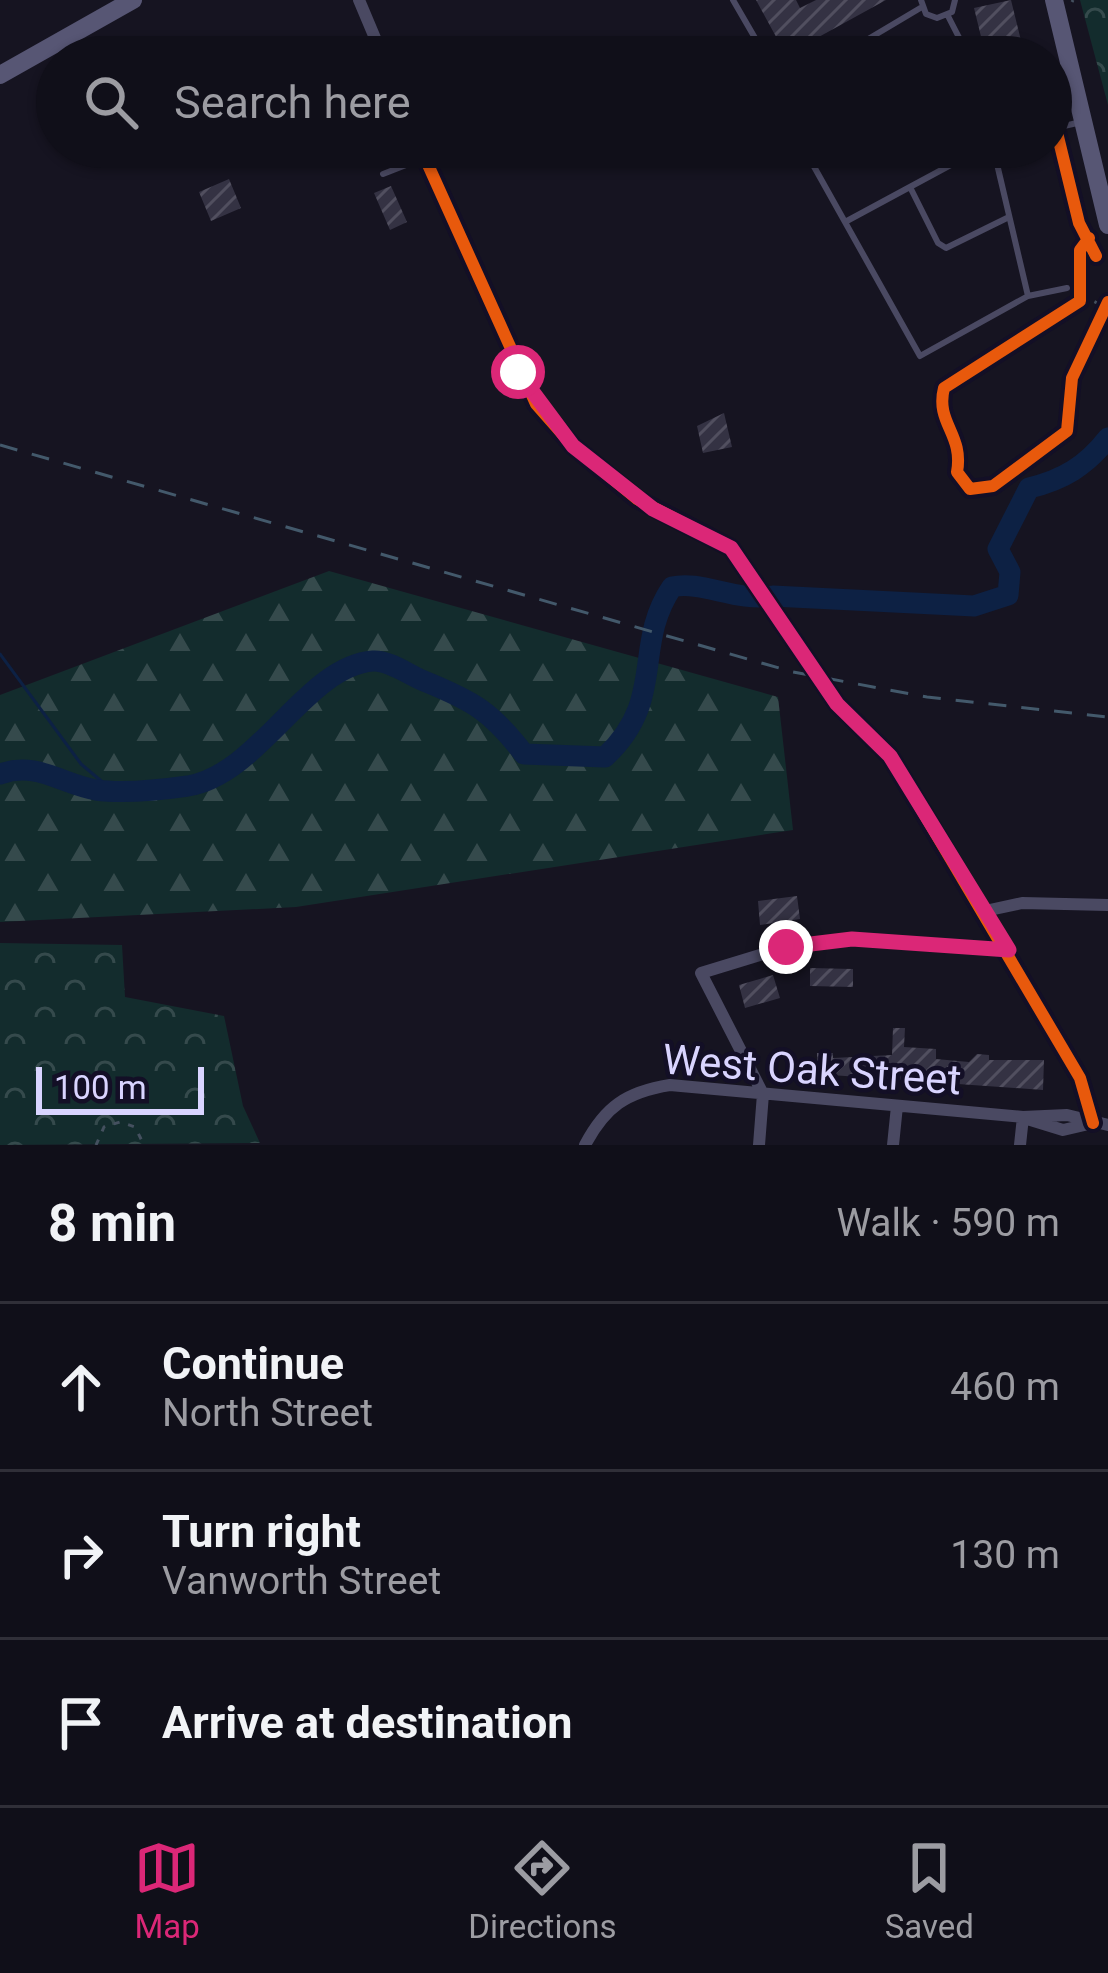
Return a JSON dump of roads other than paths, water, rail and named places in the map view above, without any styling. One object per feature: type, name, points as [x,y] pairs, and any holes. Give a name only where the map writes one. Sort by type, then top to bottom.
[{"type":"main road","points":[[69,36],[133,0]]},
{"type":"main road","points":[[1067,1],[1072,36]]},
{"type":"main road","points":[[1072,38],[1083,121],[1108,225]]},
{"type":"main road","points":[[0,75],[36,55]]},
{"type":"street","points":[[359,0],[374,36]]},
{"type":"street","points":[[429,168],[536,404],[573,446],[637,499],[718,539],[744,565],[837,704],[890,756],[1009,950],[1080,1078],[1093,1123]]},
{"type":"street","points":[[985,911],[1022,903],[1108,905]]},
{"type":"street","points":[[759,1145],[763,1094],[700,973],[786,947],[852,939],[1009,950]]},
{"type":"street","name":"West Oak Street","points":[[585,1145],[603,1112],[622,1098],[670,1085],[1023,1117],[1067,1115],[1108,1125]]},
{"type":"street","points":[[893,1145],[898,1106]]},
{"type":"street","points":[[1020,1145],[1023,1117]]},
{"type":"lane","points":[[734,0],[754,36]]},
{"type":"lane","points":[[948,16],[956,0]]},
{"type":"lane","points":[[870,36],[921,3],[931,17],[948,16]]},
{"type":"lane","points":[[948,16],[958,36]]},
{"type":"lane","points":[[1072,124],[1083,121]]},
{"type":"lane","points":[[383,174],[394,168]]},
{"type":"lane","points":[[815,168],[920,356],[1028,296],[1067,288]]},
{"type":"lane","points":[[845,222],[948,168]]},
{"type":"lane","points":[[995,168],[1028,296]]},
{"type":"lane","points":[[910,187],[946,248],[1009,217]]},
{"type":"waterway","points":[[0,774],[26,770],[107,791],[188,786],[238,762],[326,681],[349,667],[373,661],[392,665],[468,702],[491,717],[524,754],[605,757],[636,714],[653,630],[672,587],[695,586],[759,597],[974,606],[1008,595],[1010,572],[998,549],[1029,488],[1073,470],[1108,438]]},
{"type":"waterway","points":[[0,654],[81,764],[112,790]]},
{"type":"railway","points":[[0,445],[793,672],[927,697],[1108,717]]}]
